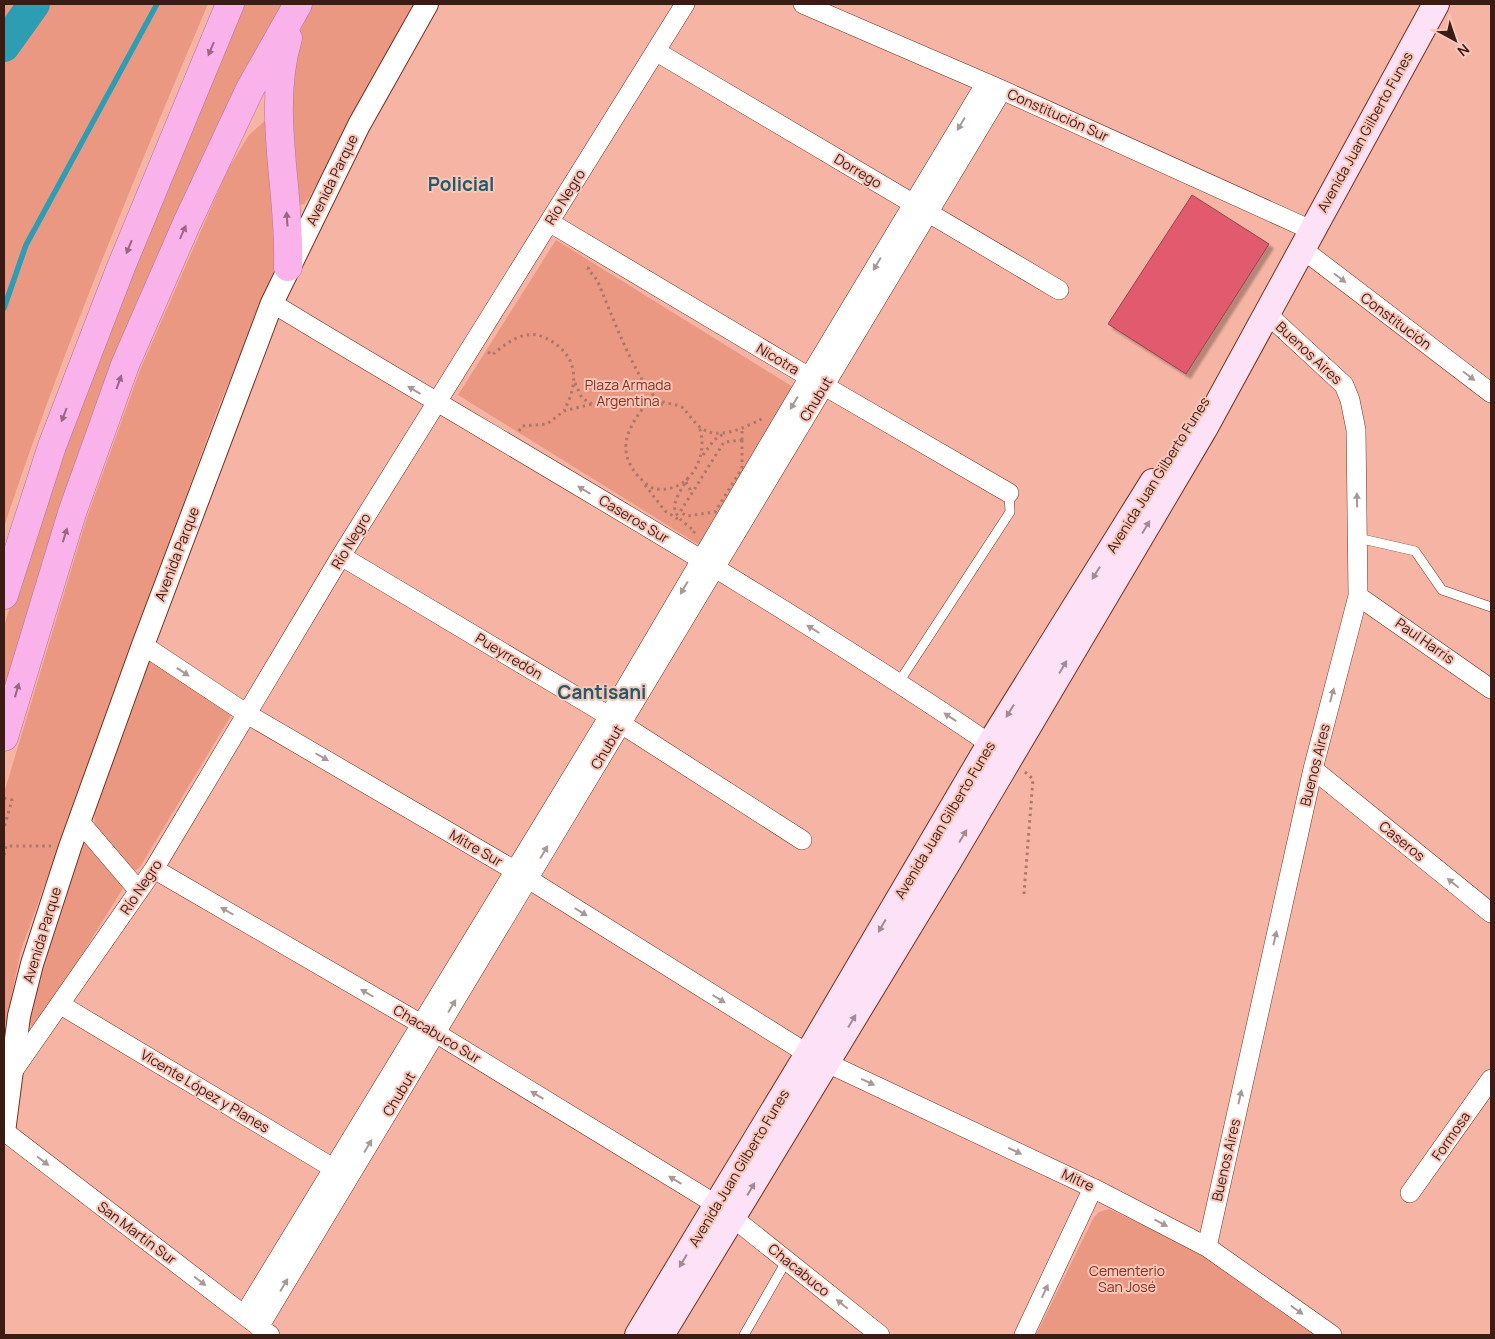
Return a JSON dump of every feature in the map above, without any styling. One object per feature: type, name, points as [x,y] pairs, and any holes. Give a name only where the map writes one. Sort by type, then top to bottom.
[{"type":"highway","points":[[4,595],[55,437],[121,266],[230,4]]},
{"type":"highway","points":[[288,267],[289,245],[280,118],[281,61],[298,4]]},
{"type":"highway","points":[[4,737],[72,513],[125,365],[187,224],[246,98],[298,4]]},
{"type":"main road","name":"Avenida Juan Gilberto Funes","points":[[661,1335],[726,1211],[1000,751],[1204,429],[1306,239],[1436,4]]},
{"type":"main road","name":"Avenida Juan Gilberto Funes","points":[[638,1335],[726,1211]]},
{"type":"street","name":"Avenida Parque","points":[[4,1132],[19,1016],[32,964],[79,821],[143,646],[272,303],[359,125],[428,4]]},
{"type":"street","name":"Río Negro","points":[[11,1074],[61,1005],[154,869],[341,556],[657,52],[685,4]]},
{"type":"street","name":"Constitución Sur","points":[[803,4],[994,86],[1306,239]]},
{"type":"street","name":"Dorrego","points":[[657,52],[1059,290]]},
{"type":"street","name":"Chubut","points":[[244,1315],[342,1172],[994,86]]},
{"type":"street","name":"Nicotra","points":[[549,222],[816,382],[1009,493]]},
{"type":"street","name":"Constitución","points":[[1306,239],[1491,393]]},
{"type":"street","name":"Caseros Sur","points":[[272,303],[436,403],[708,563],[899,682],[1000,751]]},
{"type":"street","name":"Buenos Aires","points":[[1206,1247],[1312,769],[1358,596],[1356,430],[1350,400],[1344,385],[1266,313]]},
{"type":"street","name":"Chubut","points":[[708,563],[792,406],[816,382]]},
{"type":"street","name":"Pueyrredón","points":[[341,556],[615,720],[802,840]]},
{"type":"street","name":"Paul Harris","points":[[1358,596],[1491,688]]},
{"type":"street","name":"Mitre Sur","points":[[143,646],[247,714],[521,874],[817,1058]]},
{"type":"street","name":"Caseros","points":[[1312,769],[1491,913]]},
{"type":"street","points":[[79,821],[139,891]]},
{"type":"street","name":"Chacabuco Sur","points":[[154,869],[428,1029],[726,1211]]},
{"type":"street","name":"Vicente López y Planes","points":[[61,1005],[342,1172]]},
{"type":"street","name":"Mitre","points":[[817,1058],[1093,1188],[1206,1247],[1332,1335]]},
{"type":"street","name":"Formosa","points":[[1410,1193],[1491,1080]]},
{"type":"street","name":"San Martín Sur","points":[[4,1132],[264,1331]]},
{"type":"street","name":"Chubut","points":[[264,1331],[342,1172]]},
{"type":"street","points":[[1024,1335],[1093,1188]]},
{"type":"street","name":"Chacabuco","points":[[726,1211],[880,1335]]},
{"type":"lane","points":[[899,682],[1010,512],[1009,493]]},
{"type":"lane","points":[[1358,538],[1415,552],[1442,590],[1491,606]]},
{"type":"lane","points":[[744,1335],[787,1260]]},
{"type":"path","points":[[598,251],[588,268],[597,280],[641,379],[658,400],[668,404]]},
{"type":"path","points":[[474,342],[492,355],[506,344],[518,338],[536,335],[553,342],[566,352],[574,366],[574,383],[571,398],[564,411]]},
{"type":"path","points":[[624,404],[637,396],[641,379]]},
{"type":"path","points":[[574,383],[577,393],[592,404]]},
{"type":"path","points":[[510,446],[522,426],[547,424],[564,411],[592,404],[668,404],[681,406],[699,427],[709,433],[742,428],[792,406]]},
{"type":"path","points":[[646,404],[630,429],[624,450],[631,468],[665,511],[695,531],[684,549]]},
{"type":"path","points":[[643,482],[656,489],[672,488],[688,477],[696,469],[704,449],[699,427]]},
{"type":"path","points":[[742,428],[742,440],[742,468],[715,512],[687,516],[680,512],[724,442],[742,440]]},
{"type":"path","points":[[700,460],[714,440],[725,432]]},
{"type":"path","points":[[703,455],[716,456]]},
{"type":"path","points":[[696,469],[704,474]]},
{"type":"path","points":[[678,519],[674,510],[676,497],[688,477]]},
{"type":"path","points":[[686,482],[692,493]]},
{"type":"path","points":[[683,523],[687,516]]},
{"type":"path","points":[[1000,751],[1033,779],[1024,894]]},
{"type":"path","points":[[4,798],[12,800],[4,828]]},
{"type":"path","points":[[4,855],[6,846],[70,847]]},
{"type":"green space","points":[[4,4],[208,4],[75,329],[50,394],[4,527]]},
{"type":"green space","points":[[239,4],[287,4],[261,50],[4,706],[4,626],[49,480]]},
{"type":"green space","points":[[312,4],[414,4],[309,198],[304,204],[298,205],[287,61]]},
{"type":"green space","points":[[269,117],[282,258],[220,403],[21,950],[4,1031],[4,793],[87,517],[140,370],[228,169],[249,135]]},
{"type":"green space","name":"Plaza Armada Argentina","points":[[556,240],[798,390],[701,546],[458,395]]},
{"type":"green space","points":[[150,659],[232,714],[140,867],[136,870],[129,869],[95,827],[94,812]]},
{"type":"green space","points":[[84,840],[123,888],[47,1011],[34,1026],[29,1025],[28,1020],[38,966]]},
{"type":"green space","name":"Cementerio San José","points":[[1109,1209],[1204,1254],[1319,1335],[1036,1335],[1094,1217],[1099,1212]]},
{"type":"building","points":[[1192,195],[1269,244],[1186,374],[1108,324]]},
{"type":"waterway","points":[[4,46],[34,4]]},
{"type":"waterway","points":[[4,308],[26,245],[157,4]]},
{"type":"district","name":"Policial","points":[[461,184]]},
{"type":"district","name":"Cantisani","points":[[602,692]]}]
